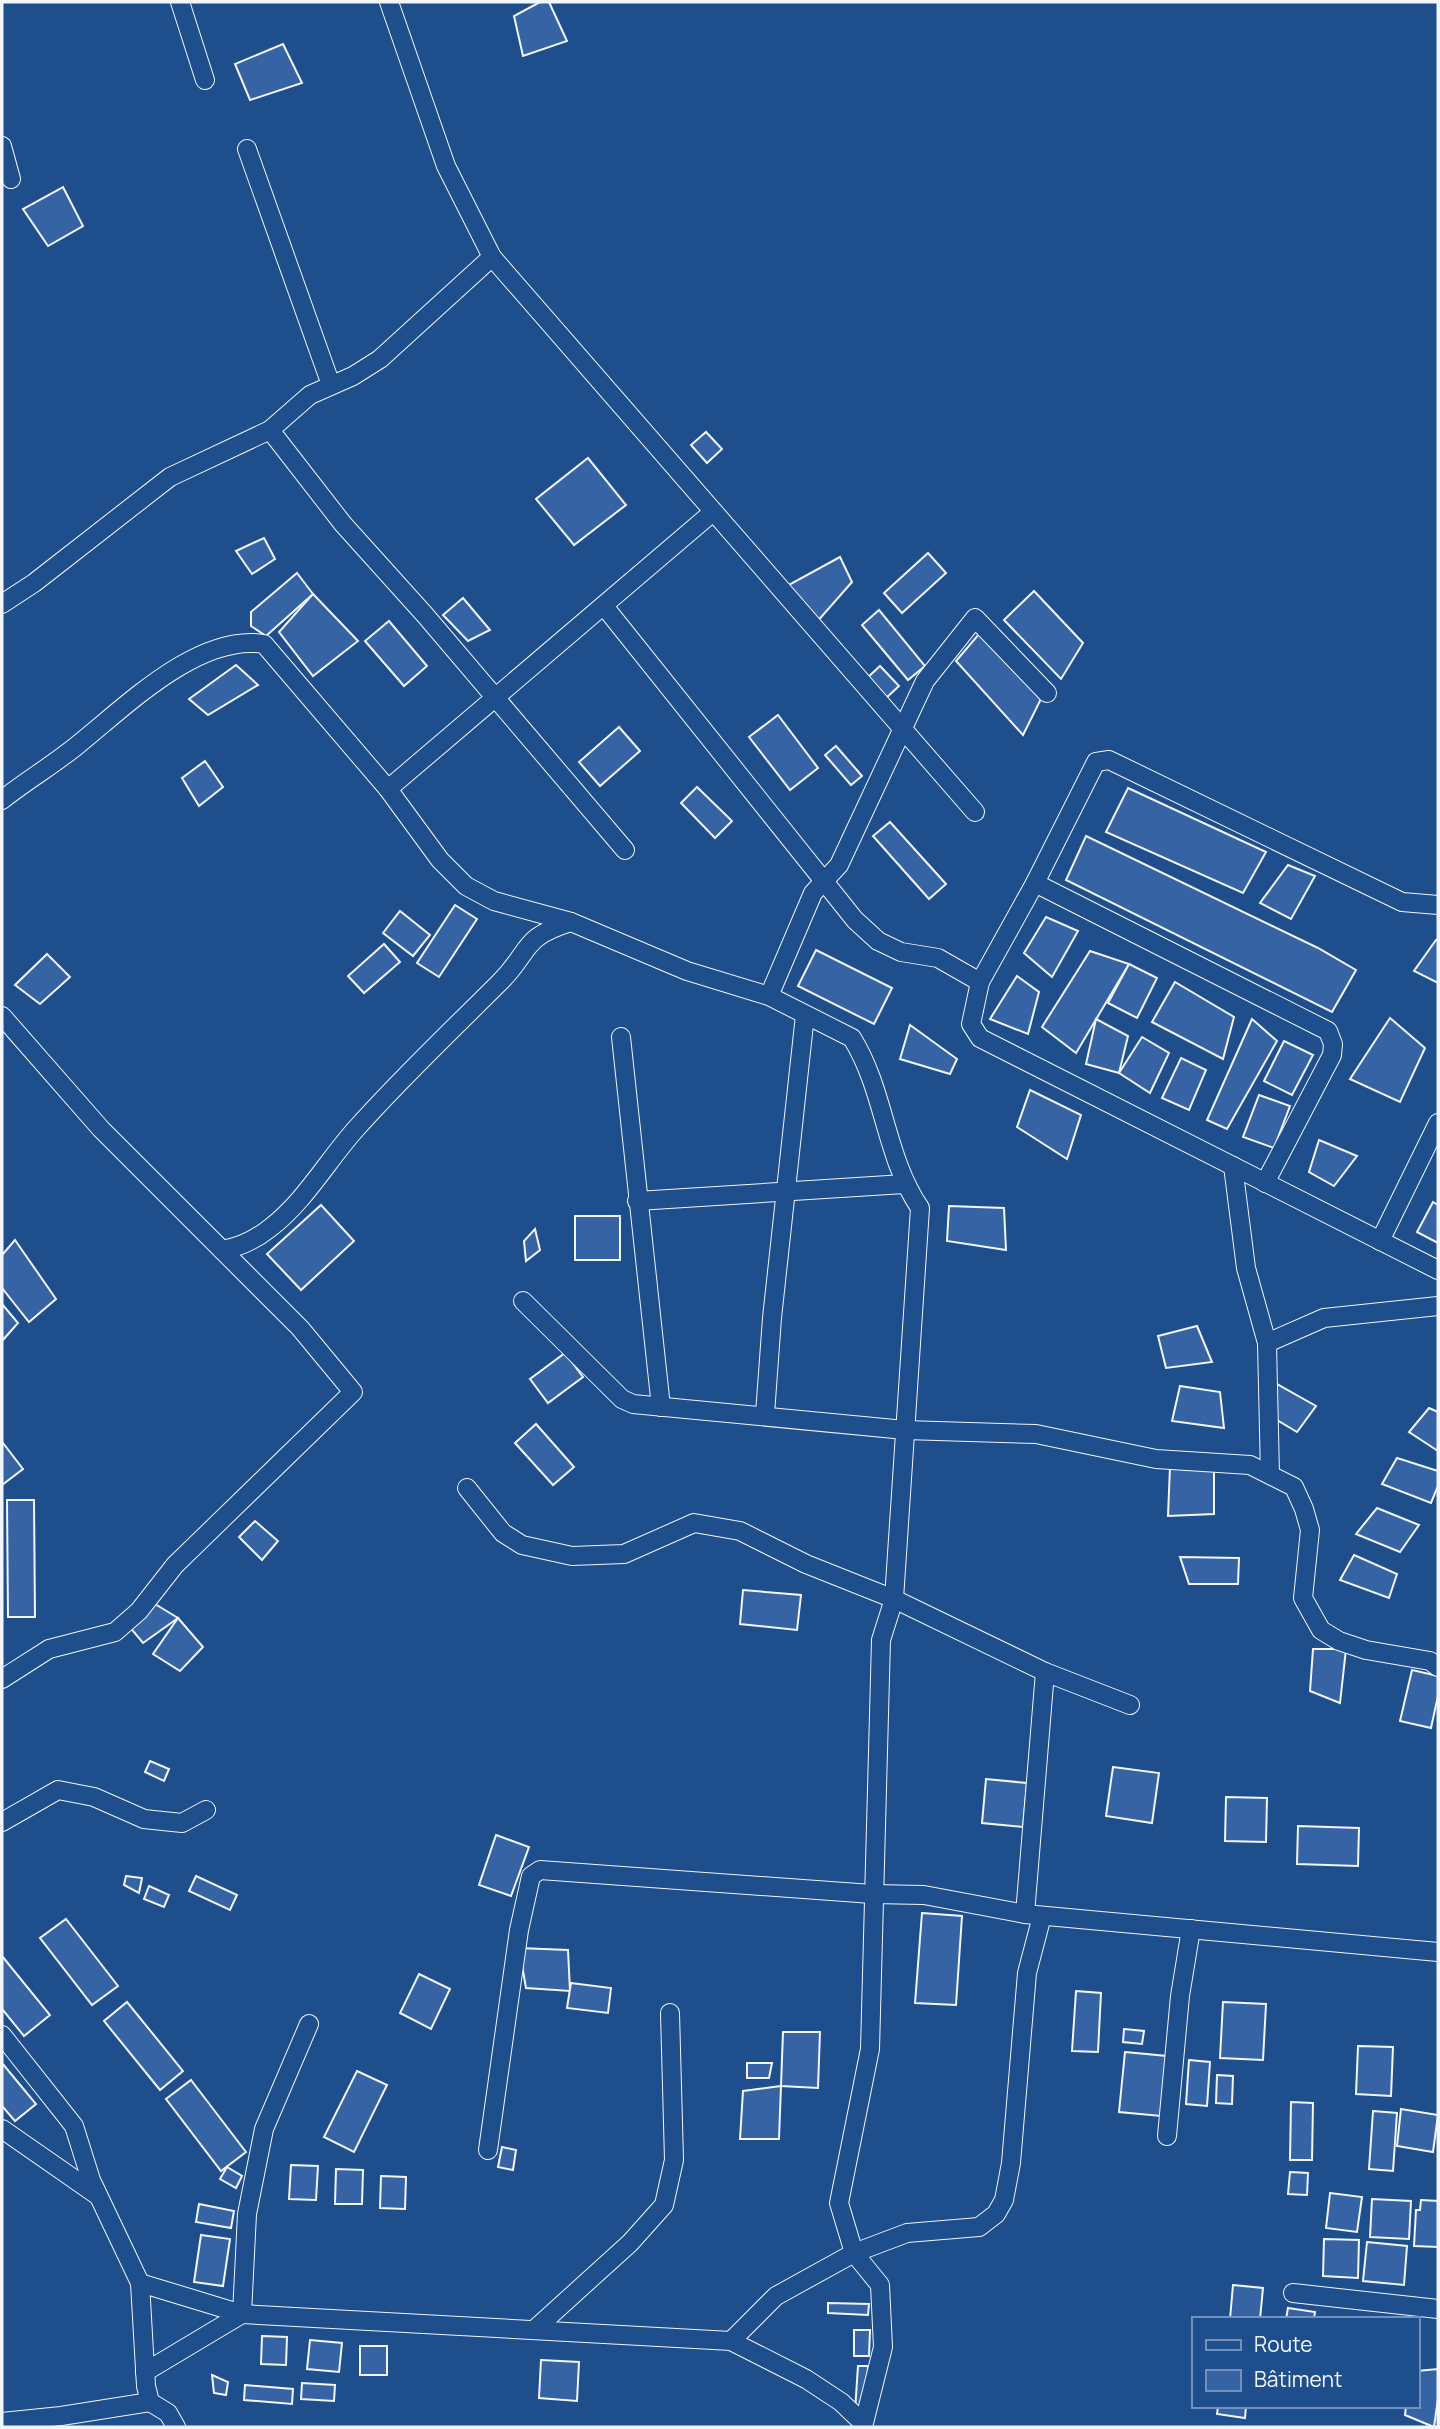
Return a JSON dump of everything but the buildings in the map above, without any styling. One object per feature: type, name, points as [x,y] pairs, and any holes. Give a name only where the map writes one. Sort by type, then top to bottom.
[{"type":"street","points":[[180,2],[205,80]]},
{"type":"street","points":[[389,2],[446,166],[492,257],[975,812]]},
{"type":"street","points":[[2,146],[11,178]]},
{"type":"street","points":[[247,149],[331,386]]},
{"type":"street","points":[[2,604],[34,583],[170,477],[270,430],[310,395],[380,359],[492,257]]},
{"type":"street","points":[[270,430],[343,524],[425,615],[625,850]]},
{"type":"street","points":[[388,789],[713,512]]},
{"type":"street","points":[[604,606],[855,920],[878,941],[901,952],[938,958],[980,982]]},
{"type":"street","points":[[769,996],[813,893],[839,865],[925,681],[975,618],[1047,693]]},
{"type":"street","points":[[2,800],[78,745],[157,678],[192,660],[252,642],[264,644],[388,789],[440,860],[466,886],[494,901],[571,922],[687,971],[769,996],[852,1038],[858,1048],[873,1084],[904,1184],[920,1208],[894,1599],[881,1640],[872,1894],[870,2049],[839,2203],[854,2253],[880,2285],[883,2347],[863,2425]]},
{"type":"street","points":[[1438,905],[1402,902],[1109,760],[1096,762],[1035,883],[980,982],[971,1024],[980,1038],[1438,1270]]},
{"type":"street","points":[[1035,883],[1328,1031],[1333,1044],[1332,1055],[1265,1183]]},
{"type":"street","points":[[222,1250],[242,1247],[272,1227],[304,1194],[354,1131],[504,978],[529,943],[545,930],[571,922]]},
{"type":"street","points":[[765,1414],[805,1015]]},
{"type":"street","points":[[2,1016],[101,1129],[300,1328],[354,1391],[175,1565],[139,1611],[115,1632],[49,1649],[2,1679]]},
{"type":"street","points":[[621,1037],[661,1407]]},
{"type":"street","points":[[1380,1241],[1438,1123]]},
{"type":"street","points":[[1233,1166],[1246,1268],[1267,1343],[1270,1475]]},
{"type":"street","points":[[638,1201],[904,1184]]},
{"type":"street","points":[[523,1301],[622,1399],[661,1407],[765,1414],[905,1430],[1036,1434],[1156,1459],[1250,1465],[1294,1487],[1304,1508],[1310,1530],[1303,1598],[1321,1630],[1339,1641],[1366,1650],[1430,1661],[1438,1667]]},
{"type":"street","points":[[1267,1343],[1324,1318],[1438,1306]]},
{"type":"street","points":[[467,1488],[503,1533],[522,1545],[546,1552],[587,1558],[624,1554],[694,1523],[740,1531],[806,1564],[894,1599],[1045,1672],[1130,1705]]},
{"type":"street","points":[[731,2341],[776,2296],[854,2253],[906,2233],[979,2227],[996,2214],[1004,2200],[1011,2163],[1034,1915],[1045,1672]]},
{"type":"street","points":[[2,1822],[58,1790],[94,1797],[144,1819],[182,1823],[206,1810]]},
{"type":"street","points":[[488,2150],[519,1930],[531,1876],[540,1870],[872,1894],[924,1895],[1034,1915],[1438,1952]]},
{"type":"street","points":[[1167,2136],[1180,1996],[1191,1929]]},
{"type":"street","points":[[534,2330],[631,2244],[664,2206],[674,2161],[670,2013]]},
{"type":"street","points":[[242,2314],[247,2214],[264,2129],[309,2024]]},
{"type":"street","points":[[2,2035],[74,2126],[99,2197],[140,2283],[145,2372],[150,2402]]},
{"type":"street","points":[[2,2129],[99,2197]]},
{"type":"street","points":[[140,2283],[242,2314],[731,2341],[806,2379],[841,2402],[863,2425]]},
{"type":"street","points":[[1293,2293],[1438,2309]]},
{"type":"street","points":[[145,2372],[242,2314]]},
{"type":"street","points":[[2,2422],[150,2402],[168,2413],[176,2427]]}]
